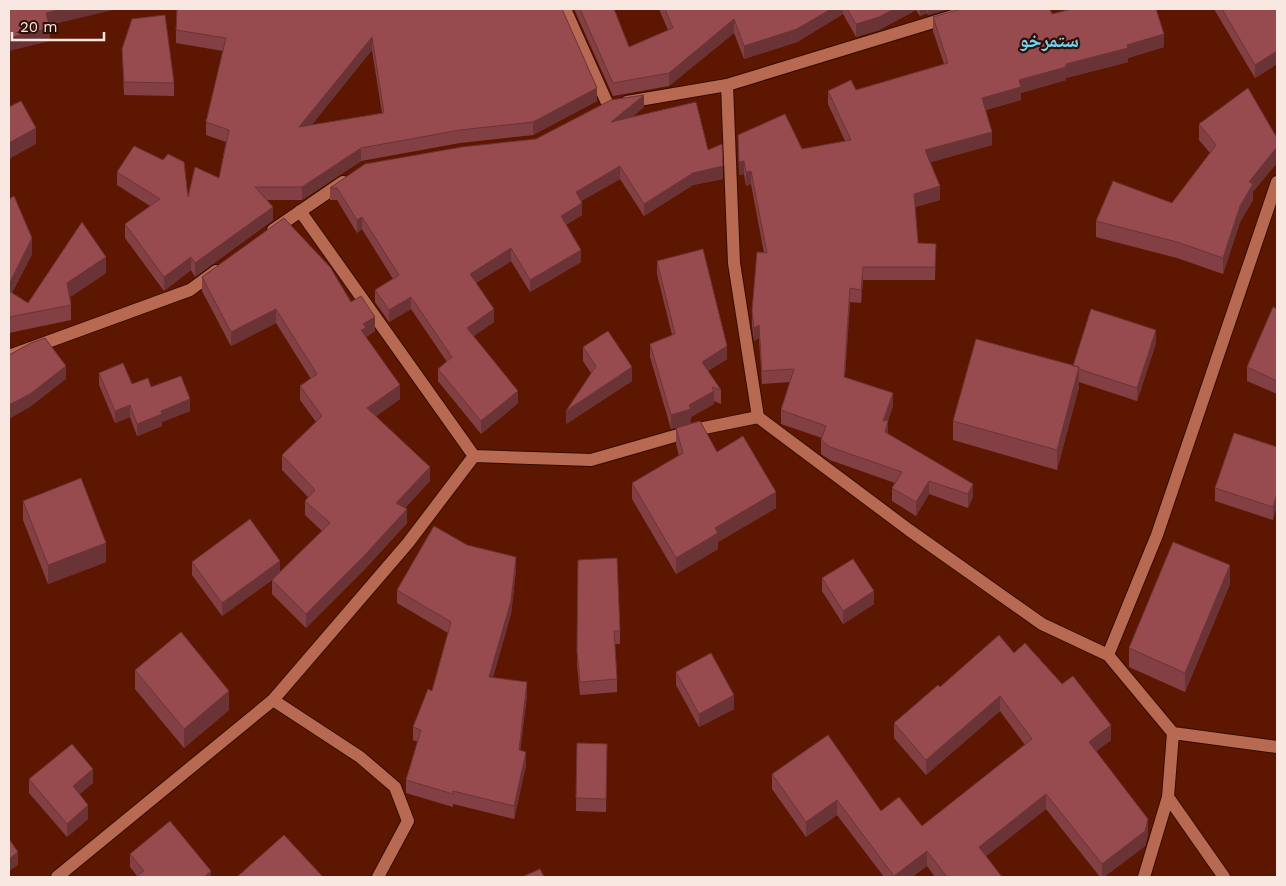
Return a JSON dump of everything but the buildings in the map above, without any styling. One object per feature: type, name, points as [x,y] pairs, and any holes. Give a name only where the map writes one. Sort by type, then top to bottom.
[{"type":"street","points":[[565,9],[604,107],[727,85],[976,9]]},
{"type":"street","points":[[727,85],[734,263],[758,417],[909,530],[1042,624],[1108,655],[1173,733],[1277,746]]},
{"type":"street","points":[[261,239],[354,175]]},
{"type":"street","points":[[1108,655],[1157,535],[1277,182]]},
{"type":"street","points":[[300,211],[474,456]]},
{"type":"street","points":[[9,356],[190,290],[230,262]]},
{"type":"street","points":[[474,456],[591,460],[699,429],[758,417]]},
{"type":"street","points":[[57,877],[273,700],[408,543],[474,456]]},
{"type":"street","points":[[273,700],[360,757],[395,787],[408,820],[378,877]]},
{"type":"street","points":[[1144,877],[1168,797],[1173,733]]},
{"type":"street","points":[[1168,797],[1224,877]]},
{"type":"district","name":"ستمرخو","points":[[1049,40]]}]
